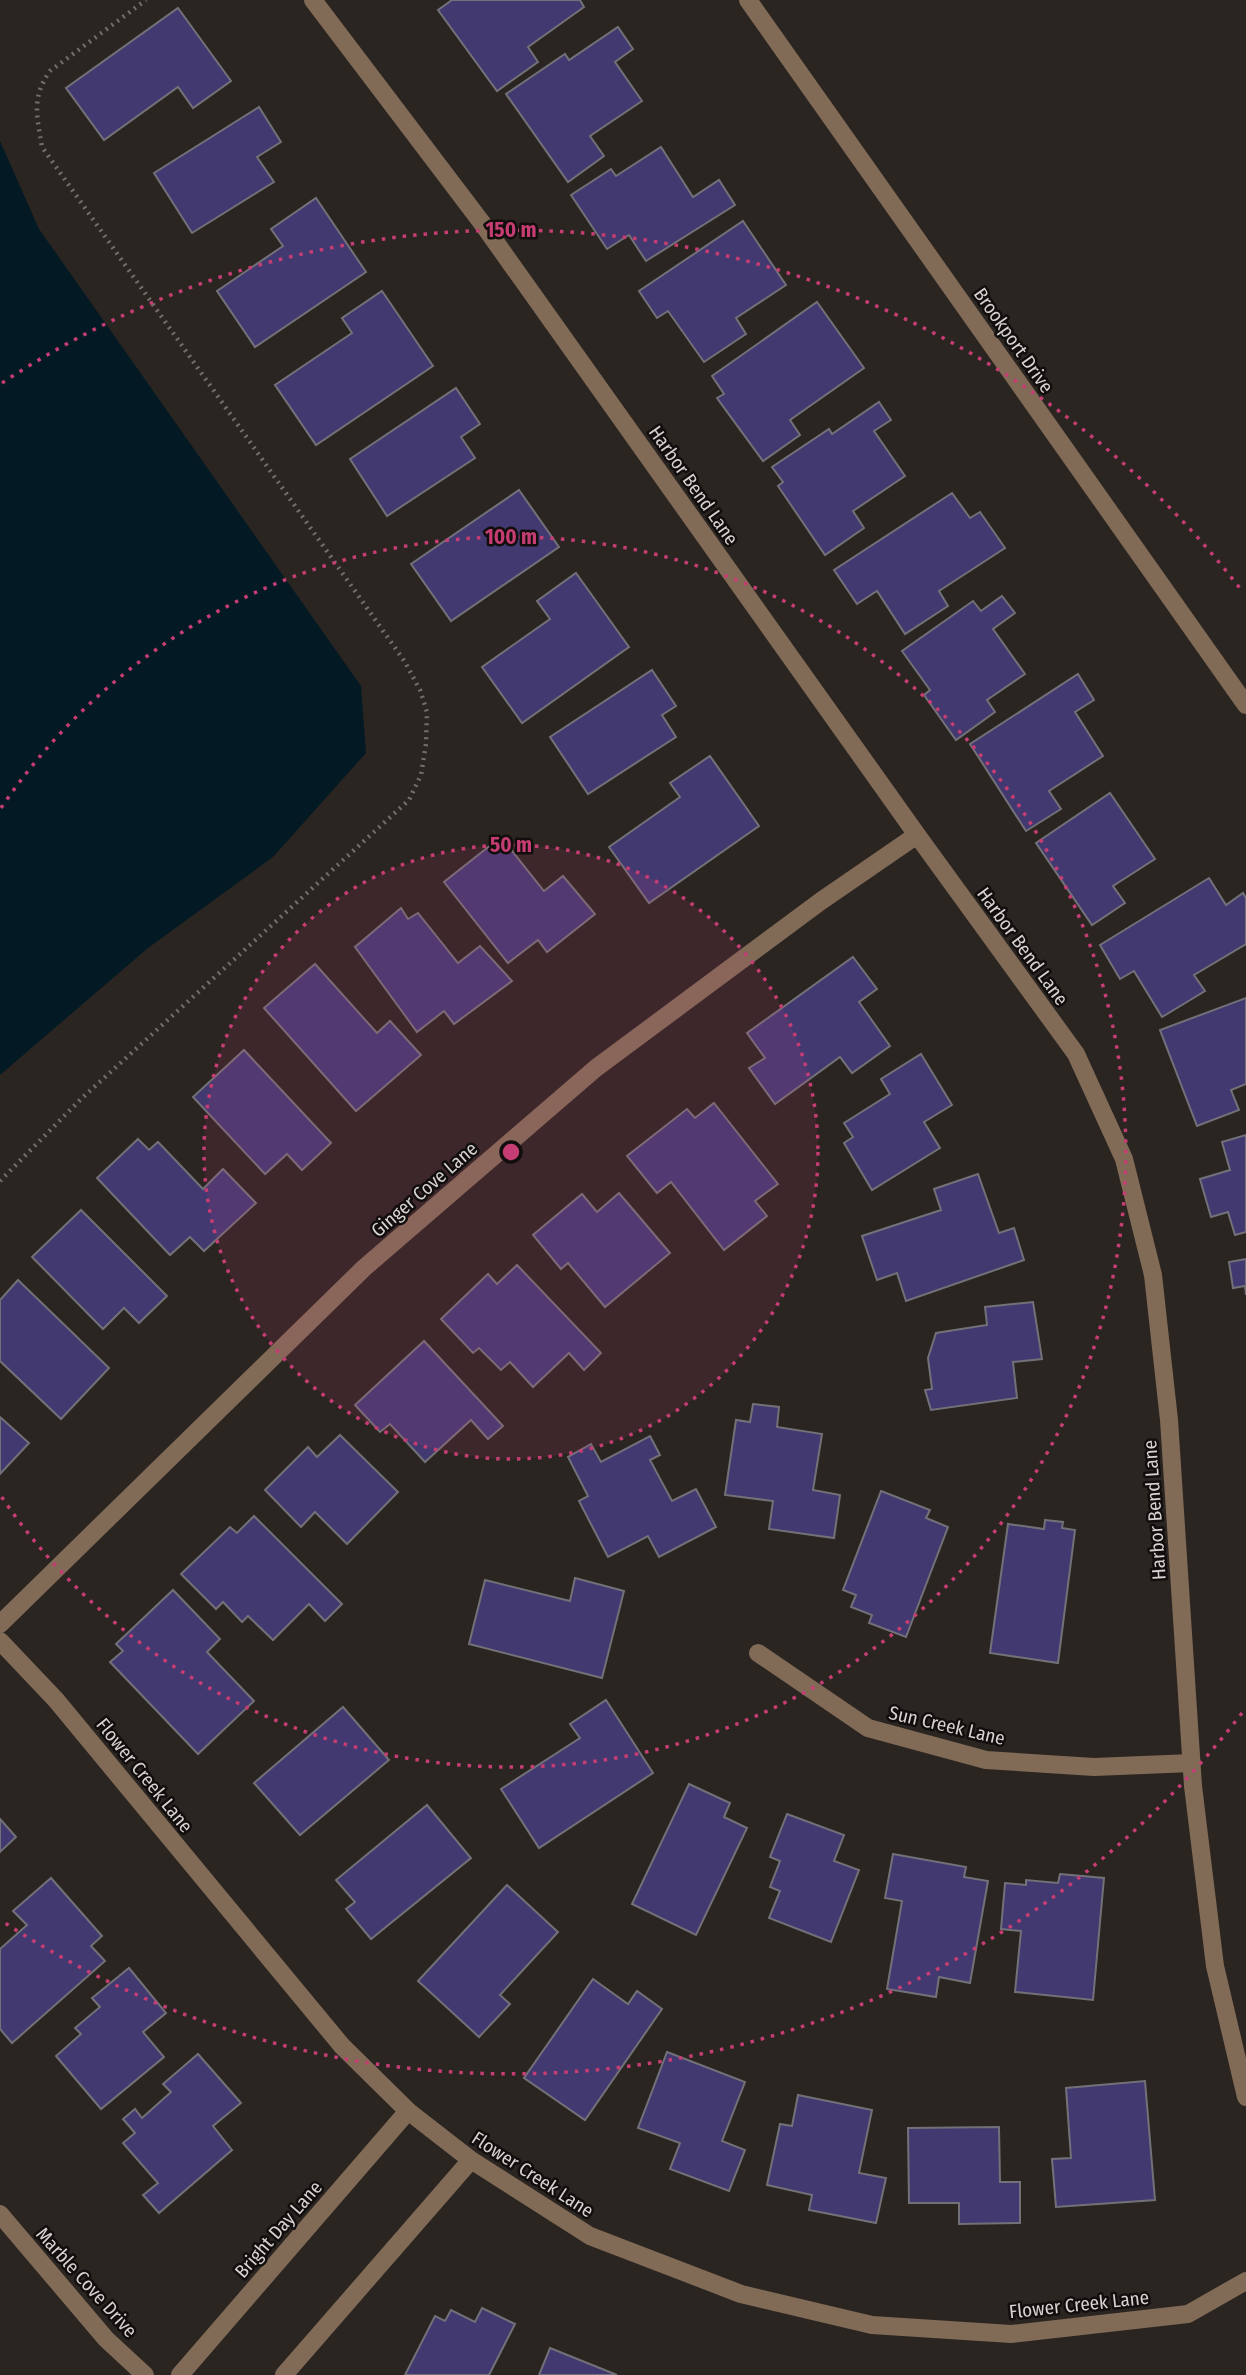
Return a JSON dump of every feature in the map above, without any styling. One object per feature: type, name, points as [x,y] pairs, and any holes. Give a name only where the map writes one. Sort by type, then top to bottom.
[{"type":"street","name":"Harbor Bend Lane","points":[[313,0],[482,223],[1076,1054],[1124,1159],[1153,1275],[1158,1314],[1170,1433],[1192,1763],[1215,1966],[1246,2097]]},
{"type":"street","name":"Brookport Drive","points":[[748,0],[1246,705]]},
{"type":"street","name":"Ginger Cove Lane","points":[[0,1624],[364,1268],[596,1069],[821,901],[917,835]]},
{"type":"street","name":"Flower Creek Lane","points":[[0,1641],[56,1700],[341,2046],[408,2111],[471,2160],[590,2236],[741,2294],[872,2325],[1011,2334],[1188,2314],[1246,2281]]},
{"type":"street","name":"Sun Creek Lane","points":[[758,1653],[868,1728],[986,1760],[1094,1767],[1192,1763]]},
{"type":"street","name":"Bright Day Lane","points":[[180,2375],[408,2111]]},
{"type":"street","points":[[284,2375],[471,2160]]},
{"type":"street","name":"Marble Cove Drive","points":[[0,2214],[106,2339],[145,2375]]},
{"type":"path","points":[[0,1181],[81,1099],[409,800],[421,775],[426,744],[427,712],[420,690],[405,662],[42,147],[37,96],[50,71],[146,0]]},
{"type":"water","points":[[0,141],[39,229],[361,686],[366,753],[273,857],[148,948],[0,1075]]},
{"type":"building","points":[[452,0],[580,0],[584,7],[528,47],[538,62],[497,91],[438,10]]},
{"type":"building","points":[[178,8],[231,81],[193,108],[178,87],[104,140],[66,88]]},
{"type":"building","points":[[618,27],[633,49],[615,62],[642,101],[590,136],[604,156],[568,182],[506,94],[565,54],[569,60]]},
{"type":"building","points":[[259,107],[281,142],[257,157],[274,182],[192,233],[154,173]]},
{"type":"building","points":[[661,147],[693,197],[719,180],[735,205],[646,261],[629,235],[607,249],[571,195],[611,169],[616,176]]},
{"type":"building","points":[[316,198],[366,272],[255,347],[217,291],[283,246],[271,229]]},
{"type":"building","points":[[743,221],[786,285],[736,318],[746,334],[704,362],[668,311],[657,318],[639,291]]},
{"type":"building","points":[[382,291],[433,366],[316,445],[275,385],[352,333],[342,318]]},
{"type":"building","points":[[817,302],[864,368],[790,420],[800,435],[763,461],[717,398],[724,394],[712,376]]},
{"type":"building","points":[[456,388],[480,424],[461,437],[475,458],[387,516],[350,459]]},
{"type":"building","points":[[879,402],[891,420],[874,431],[905,476],[853,511],[864,528],[825,555],[778,486],[783,482],[772,467],[829,429],[832,434]]},
{"type":"building","points":[[519,490],[559,547],[451,621],[411,564]]},
{"type":"building","points":[[952,493],[970,518],[980,512],[1005,548],[939,591],[948,606],[905,634],[877,591],[857,604],[834,570]]},
{"type":"building","points":[[576,573],[629,647],[522,723],[482,667],[550,619],[537,601]]},
{"type":"building","points":[[1002,596],[1015,613],[993,629],[1025,674],[987,700],[995,712],[956,740],[924,695],[930,690],[902,651],[973,601],[981,611]]},
{"type":"building","points":[[652,670],[676,706],[662,715],[676,737],[588,794],[550,737]]},
{"type":"building","points":[[1078,674],[1094,700],[1075,712],[1103,756],[1049,791],[1061,809],[1026,831],[970,744]]},
{"type":"building","points":[[710,756],[759,826],[649,903],[609,847],[680,797],[670,783]]},
{"type":"building","points":[[1110,793],[1155,859],[1113,886],[1125,903],[1092,925],[1036,843]]},
{"type":"building","points":[[501,837],[544,891],[563,876],[595,914],[547,952],[538,940],[508,963],[444,882]]},
{"type":"building","points":[[1209,878],[1226,905],[1243,893],[1246,898],[1246,944],[1194,975],[1205,991],[1162,1017],[1134,971],[1120,979],[1100,945]]},
{"type":"building","points":[[401,908],[408,919],[418,913],[458,963],[480,946],[512,981],[454,1024],[444,1011],[417,1032],[355,947]]},
{"type":"building","points":[[853,957],[877,989],[859,1002],[890,1046],[852,1073],[840,1057],[775,1104],[749,1068],[765,1058],[747,1033]]},
{"type":"building","points":[[315,964],[377,1033],[390,1021],[421,1055],[356,1111],[264,1008]]},
{"type":"building","points":[[1246,998],[1246,1084],[1231,1090],[1239,1110],[1197,1126],[1160,1030]]},
{"type":"building","points":[[244,1050],[331,1143],[302,1170],[287,1154],[265,1174],[193,1097]]},
{"type":"building","points":[[921,1054],[952,1105],[924,1122],[940,1148],[872,1190],[844,1143],[853,1137],[844,1123],[890,1094],[881,1079]]},
{"type":"building","points":[[714,1103],[778,1184],[755,1201],[767,1216],[724,1250],[671,1182],[657,1193],[627,1156],[687,1109],[695,1118]]},
{"type":"building","points":[[1246,1135],[1246,1232],[1235,1235],[1228,1212],[1211,1217],[1200,1179],[1230,1170],[1222,1142]]},
{"type":"building","points":[[138,1139],[149,1150],[158,1142],[203,1189],[223,1169],[256,1203],[204,1251],[190,1237],[170,1255],[97,1178]]},
{"type":"building","points":[[978,1174],[999,1233],[1014,1228],[1024,1260],[906,1301],[897,1273],[877,1280],[862,1236],[941,1210],[934,1189]]},
{"type":"building","points":[[619,1193],[670,1253],[605,1307],[568,1263],[561,1269],[533,1235],[582,1194],[597,1212]]},
{"type":"building","points":[[81,1210],[167,1296],[139,1323],[124,1308],[103,1329],[32,1257]]},
{"type":"building","points":[[1246,1259],[1246,1295],[1245,1286],[1233,1288],[1229,1262]]},
{"type":"building","points":[[517,1265],[601,1353],[584,1370],[569,1353],[533,1387],[510,1362],[501,1370],[479,1348],[473,1353],[441,1319],[488,1274],[497,1284]]},
{"type":"building","points":[[18,1280],[109,1368],[61,1419],[0,1361],[0,1300]]},
{"type":"building","points":[[1033,1302],[1042,1359],[1013,1362],[1017,1398],[931,1410],[925,1390],[932,1389],[928,1358],[936,1333],[987,1325],[985,1307]]},
{"type":"building","points":[[424,1341],[503,1426],[488,1439],[471,1420],[425,1462],[390,1424],[380,1432],[355,1405]]},
{"type":"building","points":[[753,1404],[779,1407],[777,1427],[822,1434],[813,1490],[840,1495],[834,1538],[769,1529],[773,1501],[725,1495],[736,1420],[750,1422]]},
{"type":"building","points":[[0,1417],[29,1443],[0,1474]]},
{"type":"building","points":[[340,1435],[398,1492],[347,1544],[315,1512],[301,1527],[265,1490],[308,1447],[317,1457]]},
{"type":"building","points":[[650,1436],[660,1455],[650,1460],[672,1501],[696,1489],[716,1527],[659,1557],[648,1536],[608,1557],[579,1501],[588,1496],[568,1457],[591,1444],[601,1462]]},
{"type":"building","points":[[881,1491],[930,1510],[926,1518],[948,1527],[906,1637],[869,1623],[872,1615],[851,1607],[856,1595],[843,1590]]},
{"type":"building","points":[[254,1516],[342,1604],[325,1621],[309,1604],[273,1640],[248,1616],[242,1622],[223,1602],[216,1609],[181,1574],[230,1527],[237,1533]]},
{"type":"building","points":[[1045,1520],[1063,1522],[1062,1528],[1075,1530],[1058,1663],[990,1653],[1008,1524],[1044,1529]]},
{"type":"building","points":[[575,1578],[624,1591],[602,1678],[469,1644],[485,1580],[570,1601]]},
{"type":"building","points":[[173,1590],[220,1639],[207,1652],[254,1701],[198,1754],[110,1662],[123,1651],[116,1644]]},
{"type":"building","points":[[606,1700],[653,1773],[539,1848],[501,1789],[580,1738],[570,1724]]},
{"type":"building","points":[[343,1707],[389,1760],[300,1835],[254,1783]]},
{"type":"building","points":[[689,1784],[730,1803],[724,1817],[747,1828],[696,1935],[632,1904]]},
{"type":"building","points":[[427,1805],[471,1858],[371,1939],[346,1909],[355,1902],[336,1880]]},
{"type":"building","points":[[787,1814],[844,1835],[834,1861],[859,1870],[831,1942],[769,1918],[780,1891],[770,1887],[780,1861],[770,1857]]},
{"type":"building","points":[[0,1819],[16,1837],[0,1852]]},
{"type":"building","points":[[893,1854],[966,1867],[964,1877],[988,1881],[970,1983],[939,1977],[936,1997],[887,1989],[902,1901],[885,1898]]},
{"type":"building","points":[[1060,1874],[1104,1878],[1093,2000],[1015,1992],[1021,1931],[1001,1929],[1005,1883],[1026,1885],[1026,1880],[1058,1883]]},
{"type":"building","points":[[51,1878],[102,1936],[91,1946],[105,1961],[12,2043],[0,2029],[0,1949],[27,1925],[13,1911]]},
{"type":"building","points":[[507,1885],[558,1932],[500,1995],[510,2004],[479,2037],[418,1981]]},
{"type":"building","points":[[129,1968],[166,2013],[143,2032],[164,2057],[101,2109],[56,2056],[81,2034],[75,2028],[100,2007],[92,1998]]},
{"type":"building","points":[[593,1979],[628,2004],[637,1991],[662,2009],[585,2120],[524,2078]]},
{"type":"building","points":[[667,2052],[745,2082],[722,2141],[745,2150],[729,2191],[670,2169],[680,2143],[638,2128]]},
{"type":"building","points":[[198,2054],[241,2103],[213,2126],[232,2150],[159,2213],[143,2195],[158,2183],[123,2143],[135,2133],[123,2119],[135,2109],[142,2118],[171,2092],[163,2084]]},
{"type":"building","points":[[1145,2081],[1155,2200],[1056,2207],[1052,2159],[1071,2158],[1066,2088]]},
{"type":"building","points":[[798,2095],[872,2110],[859,2173],[886,2178],[876,2223],[809,2210],[812,2195],[767,2185],[780,2124],[792,2126]]},
{"type":"building","points":[[999,2127],[1000,2182],[1020,2182],[1020,2223],[959,2224],[959,2203],[909,2203],[908,2128]]},
{"type":"building","points":[[482,2308],[515,2324],[489,2375],[405,2375],[435,2316],[445,2321],[451,2310],[475,2322]]},
{"type":"building","points":[[550,2348],[617,2375],[539,2375]]}]
